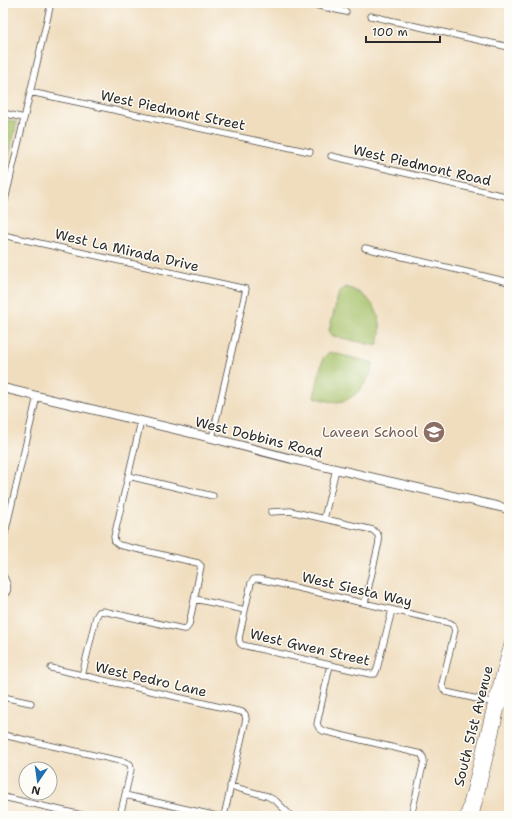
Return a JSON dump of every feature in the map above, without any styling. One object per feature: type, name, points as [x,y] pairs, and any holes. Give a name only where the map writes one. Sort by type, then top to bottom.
[{"type":"main road","name":"West Dobbins Road","points":[[3,388],[336,469],[509,509]]},
{"type":"main road","name":"South 51st Avenue","points":[[474,816],[501,704],[509,644]]},
{"type":"main road","name":"South 51st Avenue","points":[[465,816],[509,676]]},
{"type":"street","points":[[3,209],[51,3]]},
{"type":"street","points":[[306,3],[346,12]]},
{"type":"street","points":[[371,16],[509,47]]},
{"type":"street","name":"West Piedmont Street","points":[[30,92],[310,152]]},
{"type":"street","points":[[3,113],[24,118]]},
{"type":"street","name":"West Piedmont Road","points":[[331,156],[509,197]]},
{"type":"street","name":"West La Mirada Drive","points":[[3,235],[246,289],[212,438]]},
{"type":"street","points":[[365,248],[509,282]]},
{"type":"street","points":[[3,542],[37,396]]},
{"type":"street","points":[[82,676],[96,617],[99,612],[103,611],[183,629],[186,629],[189,625],[202,566],[198,563],[119,545],[115,542],[114,537],[141,421]]},
{"type":"street","points":[[324,519],[336,469]]},
{"type":"street","points":[[128,476],[213,496]]},
{"type":"street","points":[[271,512],[290,511],[373,530],[378,535],[379,542],[364,603]]},
{"type":"street","points":[[3,575],[8,589],[7,593],[3,596]]},
{"type":"street","name":"West Siesta Way","points":[[245,610],[251,583],[254,579],[259,579],[450,623],[453,625],[455,630],[442,684],[443,688],[446,692],[501,704]]},
{"type":"street","points":[[195,599],[245,610]]},
{"type":"street","name":"West Gwen Street","points":[[245,610],[239,638],[242,645],[370,674],[374,674],[377,669],[392,610]]},
{"type":"street","points":[[330,665],[317,724],[319,728],[323,731],[421,754],[424,761],[411,816]]},
{"type":"street","name":"West Pedro Lane","points":[[52,668],[242,712],[245,714],[246,719],[230,786]]},
{"type":"street","points":[[3,697],[31,704]]},
{"type":"street","points":[[3,735],[130,764],[131,769],[120,816]]},
{"type":"street","points":[[224,816],[230,786],[268,796],[276,801],[291,816]]},
{"type":"street","points":[[125,795],[217,816]]},
{"type":"street","points":[[3,797],[86,816]]},
{"type":"green space","points":[[3,119],[17,122],[3,182]]},
{"type":"green space","points":[[346,287],[364,296],[375,309],[379,318],[380,327],[380,336],[377,346],[333,336],[329,331],[339,292]]},
{"type":"green space","points":[[329,352],[374,363],[369,376],[361,389],[343,401],[331,402],[314,397],[323,358]]},
{"type":"place","name":"Laveen School","points":[[434,432]]}]
